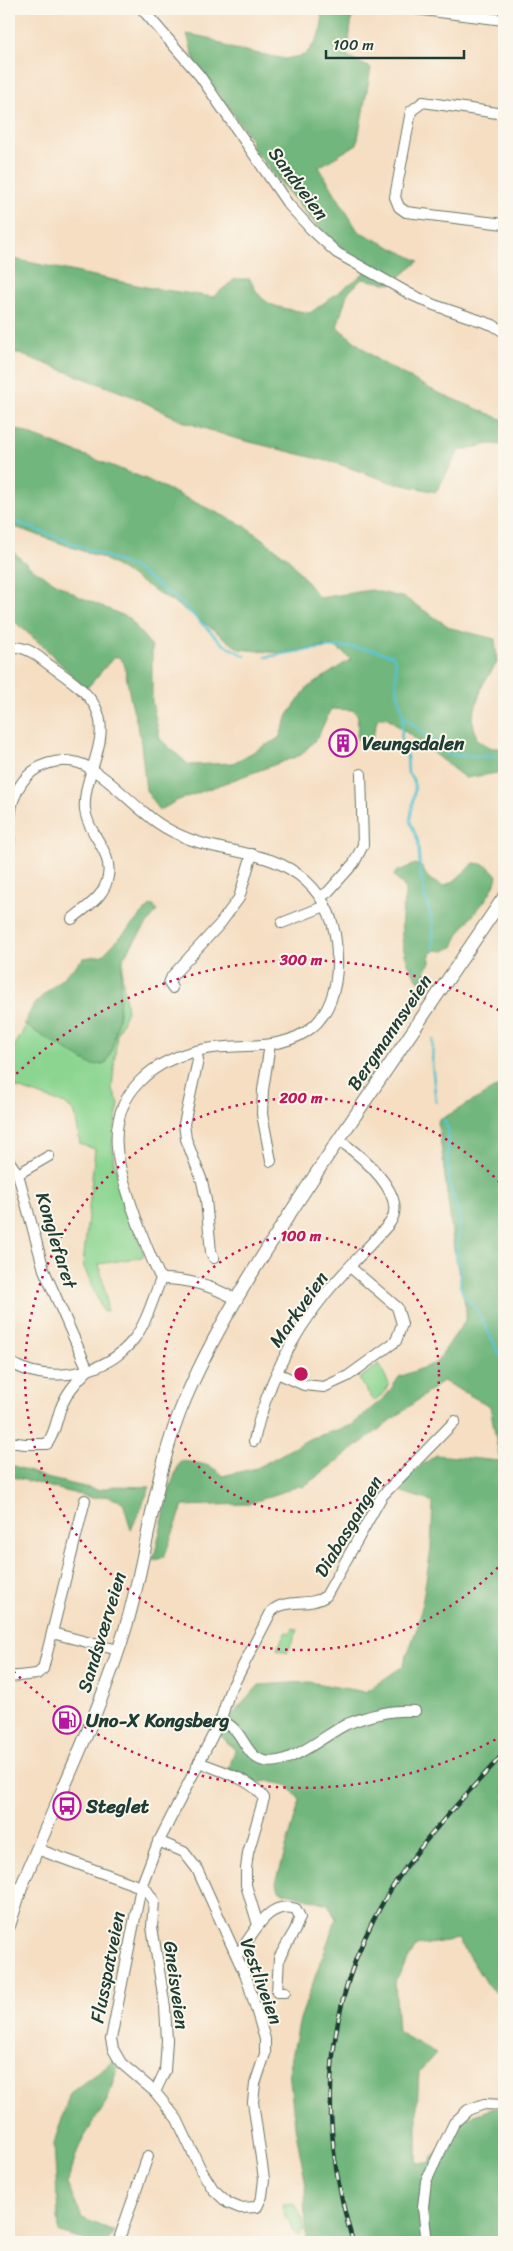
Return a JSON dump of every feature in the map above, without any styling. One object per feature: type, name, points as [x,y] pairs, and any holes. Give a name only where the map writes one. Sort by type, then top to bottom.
[{"type":"main road","name":"Bergmannsveien","points":[[186,1397],[237,1300],[269,1246],[504,897]]},
{"type":"main road","name":"Sandsværveien","points":[[9,1926],[21,1888],[99,1702],[118,1650],[136,1590],[158,1478],[186,1397]]},
{"type":"street","name":"Sandveien","points":[[142,9],[200,76],[288,204],[337,253],[410,294],[434,305],[493,325],[504,332]]},
{"type":"street","points":[[415,9],[504,20]]},
{"type":"street","points":[[504,114],[423,102],[411,111],[396,197],[399,207],[406,212],[504,224]]},
{"type":"street","points":[[9,647],[32,652],[86,693],[97,710],[100,734],[84,808],[88,821],[105,853],[109,874],[102,894],[72,919]]},
{"type":"street","points":[[9,848],[14,796],[26,778],[41,766],[63,760],[82,763],[93,769],[146,814],[172,831],[207,845],[252,854],[286,866],[307,882],[323,901],[334,929],[337,944],[336,983],[331,1000],[319,1020],[306,1032],[287,1041],[270,1044],[206,1048],[164,1062],[140,1079],[124,1101],[116,1139],[119,1162],[138,1225],[161,1279],[142,1325],[134,1339],[114,1357],[88,1370],[64,1375],[35,1374],[9,1362]]},
{"type":"street","points":[[282,923],[323,901],[328,892],[354,863],[363,845],[361,774]]},
{"type":"street","points":[[172,988],[169,983],[172,976],[220,924],[239,898],[252,854]]},
{"type":"street","points":[[270,1044],[263,1090],[262,1114],[271,1161]]},
{"type":"street","points":[[196,1051],[198,1060],[184,1124],[186,1139],[202,1181],[206,1200],[209,1241],[214,1258]]},
{"type":"street","name":"Markveien","points":[[254,1441],[259,1418],[292,1342],[314,1309],[393,1219],[396,1206],[389,1190],[369,1165],[339,1140]]},
{"type":"street","name":"Konglefaret","points":[[18,1174],[49,1156]]},
{"type":"street","name":"Konglefaret","points":[[9,1161],[18,1174],[44,1270],[88,1370]]},
{"type":"street","name":"Markveien","points":[[277,1373],[304,1385],[324,1387],[348,1376],[396,1340],[401,1330],[402,1319],[397,1307],[350,1267]]},
{"type":"street","points":[[161,1279],[176,1279],[208,1286],[237,1300]]},
{"type":"street","points":[[9,1442],[47,1444],[54,1434],[60,1412],[70,1389],[88,1370]]},
{"type":"street","name":"Diabasgangen","points":[[282,1605],[313,1602],[326,1596],[382,1496],[455,1421]]},
{"type":"street","points":[[9,1678],[40,1672],[43,1669],[85,1500]]},
{"type":"street","name":"Flusspatveien","points":[[114,2053],[111,2035],[141,1887],[158,1841],[221,1719],[229,1692],[268,1617],[274,1609],[282,1605]]},
{"type":"street","points":[[52,1633],[118,1650]]},
{"type":"street","points":[[221,1719],[237,1731],[253,1755],[261,1760],[272,1762],[304,1750],[324,1736],[368,1716],[401,1709],[415,1710]]},
{"type":"street","points":[[199,1762],[251,1786],[260,1791],[264,1798],[248,1853],[246,1869],[246,1885],[258,1924]]},
{"type":"street","name":"Vestliveien","points":[[114,2053],[125,2067],[155,2092],[177,2119],[212,2189],[228,2203],[240,2208],[257,2207],[262,2196],[264,2179],[253,2102],[265,2054],[265,2039],[254,1997],[237,1955],[193,1862],[177,1848],[158,1841]]},
{"type":"street","points":[[37,1848],[141,1887]]},
{"type":"street","name":"Gneisveien","points":[[141,1887],[146,1889],[154,1901],[152,1927],[165,2007],[167,2032],[165,2071],[155,2092]]},
{"type":"street","points":[[237,1955],[248,1943],[258,1924],[265,1916],[280,1907],[289,1906],[296,1909],[300,1917],[279,1958],[277,1992],[285,1992]]},
{"type":"street","points":[[424,2242],[426,2234],[423,2206],[426,2181],[454,2123],[468,2110],[484,2104],[504,2105]]},
{"type":"street","points":[[118,2242],[148,2156]]},
{"type":"green space","points":[[319,9],[353,9],[347,57],[371,68],[357,144],[319,167],[358,231],[419,261],[391,284],[362,279],[347,294],[337,327],[379,361],[436,392],[504,420],[504,445],[489,444],[459,451],[436,492],[390,482],[339,464],[234,438],[182,421],[134,397],[9,350],[9,258],[151,288],[213,297],[235,279],[250,279],[255,289],[267,302],[281,308],[310,313],[361,276],[366,269],[320,230],[252,148],[251,139],[194,59],[187,34],[209,38],[230,48],[285,59],[305,55],[320,34],[322,22]]},
{"type":"green space","points":[[9,426],[146,479],[245,526],[289,559],[319,598],[371,590],[405,598],[451,628],[495,639],[497,663],[483,684],[472,718],[477,740],[492,748],[504,748],[504,772],[465,778],[388,718],[378,717],[372,739],[363,741],[357,739],[358,716],[353,710],[331,709],[317,738],[301,755],[176,801],[159,811],[146,790],[140,735],[130,697],[124,663],[119,657],[114,657],[88,687],[82,686],[43,646],[9,617],[9,548],[31,568],[78,596],[129,618],[152,647],[152,702],[160,739],[189,765],[233,763],[279,738],[288,715],[307,688],[351,659],[333,645],[280,653],[239,649],[195,616],[103,558],[9,525]]},
{"type":"green space","points":[[474,863],[485,865],[493,870],[497,876],[494,886],[463,928],[453,947],[444,951],[436,950],[430,954],[430,963],[426,968],[425,980],[419,981],[407,960],[402,937],[402,913],[406,889],[394,876],[396,872],[415,864],[422,866],[430,879],[443,886],[454,881]]},
{"type":"green space","points":[[151,905],[157,911],[122,957],[119,1015],[112,1049],[106,1064],[92,1065],[24,1024],[34,1004],[84,958],[103,955]]},
{"type":"green space","points":[[149,907],[154,912],[124,957],[122,976],[127,1011],[117,1034],[112,1089],[119,1103],[112,1144],[114,1163],[122,1193],[144,1254],[142,1257],[99,1264],[106,1295],[107,1311],[103,1312],[83,1265],[95,1149],[80,1144],[75,1113],[65,1104],[9,1085],[9,1056],[37,1006],[103,957]]},
{"type":"green space","points":[[504,1083],[504,1999],[487,1985],[458,1939],[416,1946],[395,1982],[398,2032],[436,2053],[419,2072],[417,2163],[429,2163],[462,2119],[504,2105],[504,2242],[306,2242],[305,2180],[295,2126],[289,2071],[300,2019],[336,1919],[328,1904],[280,1891],[276,1883],[300,1800],[287,1785],[267,1781],[255,1784],[228,1772],[235,1750],[220,1735],[233,1714],[259,1685],[309,1682],[365,1692],[403,1666],[419,1623],[431,1549],[433,1502],[390,1488],[436,1455],[500,1461],[490,1406],[443,1381],[303,1487],[299,1486],[248,1504],[183,1506],[164,1557],[153,1561],[171,1485],[180,1461],[209,1466],[222,1476],[257,1468],[309,1439],[352,1425],[387,1395],[399,1377],[436,1363],[466,1319],[466,1309],[454,1249],[438,1121]]},
{"type":"green space","points":[[379,1364],[389,1384],[384,1393],[374,1401],[359,1379]]},
{"type":"green space","points":[[9,1464],[46,1478],[98,1490],[114,1486],[150,1487],[131,1530],[123,1502],[106,1496],[92,1498],[9,1476]]},
{"type":"green space","points":[[293,1628],[298,1630],[287,1653],[277,1649],[286,1632],[290,1633]]},
{"type":"green space","points":[[113,2061],[118,2066],[108,2099],[80,2144],[67,2184],[82,2218],[114,2231],[107,2242],[92,2242],[59,2233],[54,2143],[70,2093]]},
{"type":"green space","points":[[295,2203],[303,2220],[304,2230],[298,2236],[293,2232],[289,2221],[285,2217],[283,2204]]},
{"type":"waterway","points":[[9,519],[133,567],[179,601],[223,644],[245,656]]},
{"type":"waterway","points":[[266,657],[314,649],[345,647],[361,648],[393,656],[396,665],[396,685],[403,716],[401,742],[407,757],[408,773],[413,779],[415,788],[410,821],[418,841],[425,897],[433,923],[433,949]]},
{"type":"waterway","points":[[403,716],[449,755],[500,757],[504,760]]},
{"type":"waterway","points":[[433,1040],[432,1063],[436,1102]]},
{"type":"waterway","points":[[444,1120],[448,1129],[450,1187],[460,1220],[456,1253],[461,1271],[460,1285],[463,1294],[477,1310],[504,1361]]},
{"type":"railway","points":[[353,2242],[341,2196],[334,2149],[331,2103],[333,2058],[340,2013],[352,1968],[371,1925],[407,1866],[447,1816],[504,1753]]},
{"type":"place","name":"Veungsdalen","points":[[343,743]]},
{"type":"place","name":"Uno-X Kongsberg","points":[[67,1720]]},
{"type":"place","name":"Steglet","points":[[67,1806]]}]
